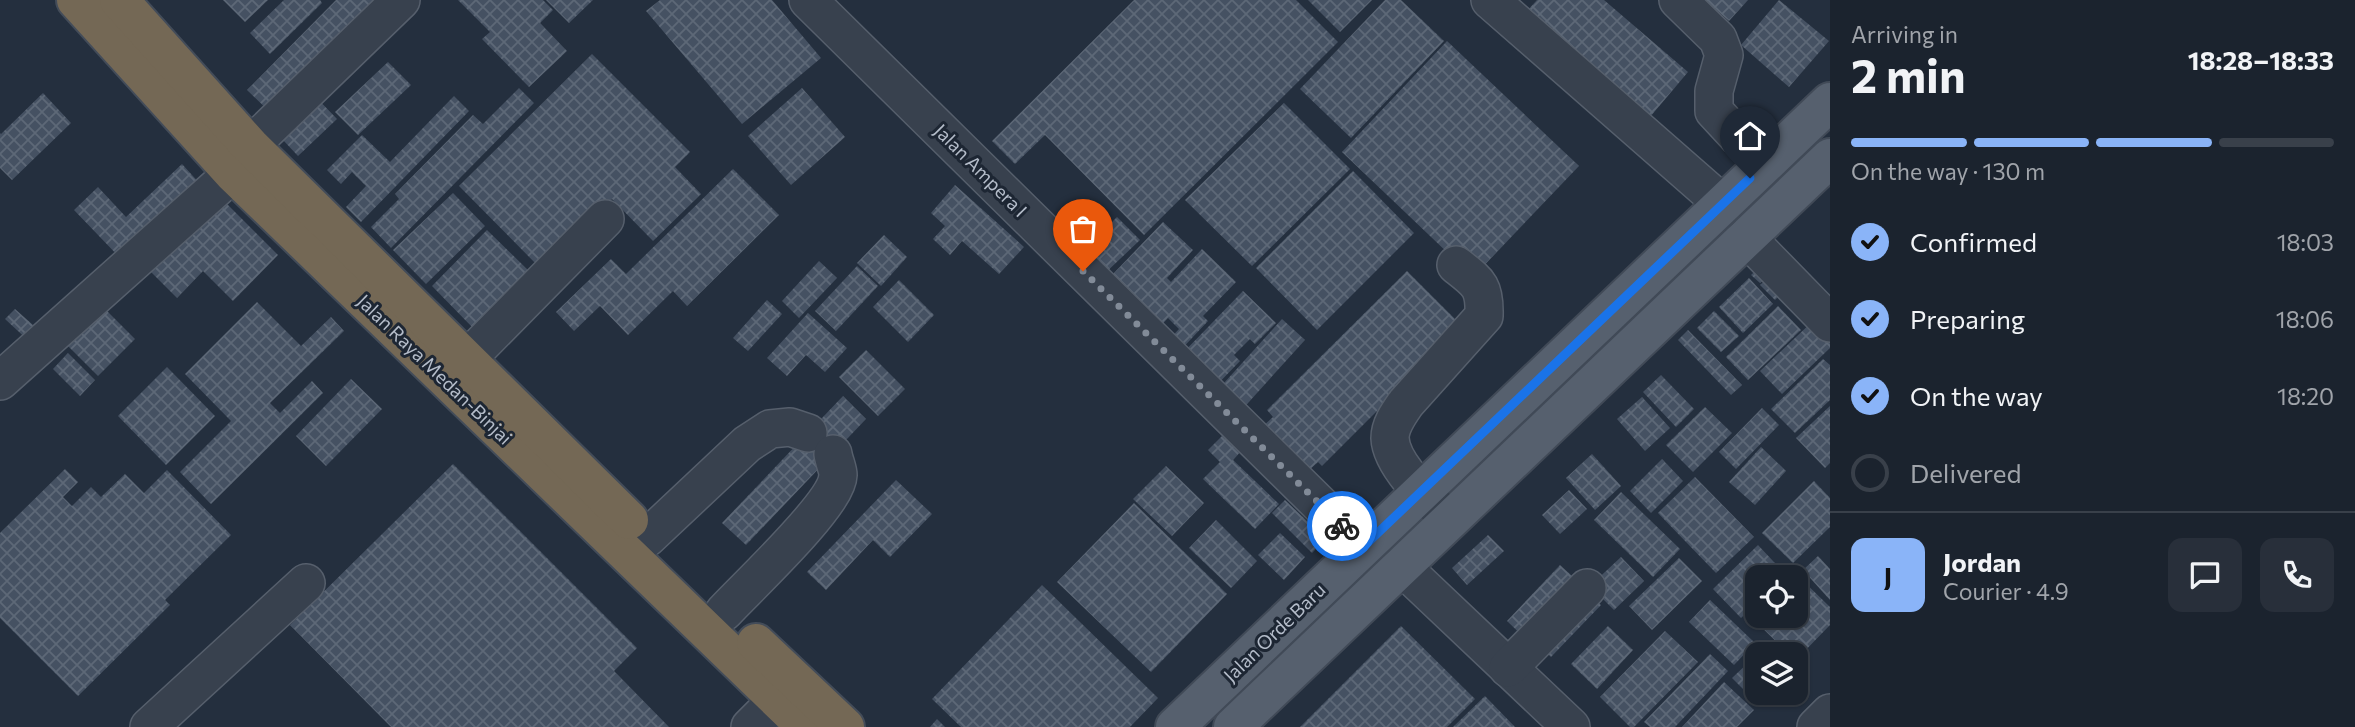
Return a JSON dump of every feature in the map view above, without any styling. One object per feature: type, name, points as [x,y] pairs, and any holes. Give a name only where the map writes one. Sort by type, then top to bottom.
[{"type":"highway","name":"Jalan Raya Medan-Binjai","points":[[76,0],[241,159],[806,727]]},
{"type":"highway","name":"Jalan Raya Medan-Binjai","points":[[119,0],[241,159],[467,359],[647,538],[845,727]]},
{"type":"main road","name":"Jalan Orde Baru","points":[[1175,727],[1830,102]]},
{"type":"main road","name":"Jalan Orde Baru","points":[[1233,727],[1830,158]]},
{"type":"street","points":[[0,381],[241,159],[401,0]]},
{"type":"street","name":"Jalan Ampera I","points":[[808,0],[1363,547]]},
{"type":"street","points":[[1490,0],[1723,204]]},
{"type":"street","points":[[1678,0],[1718,39],[1724,55],[1714,91],[1714,111],[1764,164]]},
{"type":"street","points":[[467,359],[605,219]]},
{"type":"street","points":[[1746,237],[1830,323]]},
{"type":"street","points":[[1449,520],[1421,492],[1395,455],[1390,437],[1396,416],[1406,403],[1484,316],[1485,297],[1476,281],[1456,265]]},
{"type":"street","points":[[647,538],[747,444],[770,429],[790,427],[820,443],[838,477],[831,495],[816,516],[724,612]]},
{"type":"street","points":[[1401,566],[1571,727]]},
{"type":"street","points":[[149,727],[306,583]]},
{"type":"street","points":[[1508,668],[1587,588]]},
{"type":"street","points":[[750,727],[777,700]]},
{"type":"street","points":[[1816,727],[1830,713]]},
{"type":"building","points":[[223,0],[268,0],[245,22]]},
{"type":"building","points":[[284,0],[320,0],[322,3],[270,54],[250,33]]},
{"type":"building","points":[[336,0],[383,0],[271,113],[247,90]]},
{"type":"building","points":[[458,0],[543,0],[553,10],[540,23],[567,51],[529,87],[482,39],[490,32]]},
{"type":"building","points":[[546,0],[593,0],[569,23]]},
{"type":"building","points":[[660,0],[772,0],[821,58],[742,124],[646,11]]},
{"type":"building","points":[[1134,0],[1296,0],[1338,42],[1144,235],[1045,135],[1015,164],[992,141]]},
{"type":"building","points":[[1308,0],[1372,0],[1340,32]]},
{"type":"building","points":[[1385,0],[1401,0],[1444,41],[1351,138],[1300,89]]},
{"type":"building","points":[[1537,0],[1604,0],[1688,72],[1650,117],[1527,11]]},
{"type":"building","points":[[1705,0],[1748,0],[1729,21]]},
{"type":"building","points":[[1779,0],[1829,41],[1789,87],[1741,45]]},
{"type":"building","points":[[1447,41],[1579,166],[1473,277],[1342,152]]},
{"type":"building","points":[[592,54],[690,152],[675,167],[701,194],[653,241],[612,199],[541,269],[459,186]]},
{"type":"building","points":[[388,62],[411,85],[358,135],[335,112]]},
{"type":"building","points":[[519,88],[534,103],[391,248],[371,227],[399,199],[395,194],[473,115],[483,124]]},
{"type":"building","points":[[802,88],[845,137],[791,185],[748,136]]},
{"type":"building","points":[[311,92],[337,119],[298,156],[283,140],[296,128],[285,117]]},
{"type":"building","points":[[43,93],[71,123],[12,180],[0,168],[0,133]]},
{"type":"building","points":[[454,96],[469,111],[361,222],[346,207],[366,186],[352,172],[341,184],[327,170],[362,135],[390,162]]},
{"type":"building","points":[[1284,103],[1350,169],[1252,266],[1185,200]]},
{"type":"building","points":[[182,164],[202,186],[123,261],[74,210],[98,187],[126,217]]},
{"type":"building","points":[[733,169],[779,215],[687,306],[673,291],[628,335],[600,306],[574,331],[556,312],[611,259],[626,274]]},
{"type":"building","points":[[1353,171],[1414,233],[1317,330],[1256,268]]},
{"type":"building","points":[[955,185],[1024,247],[999,274],[962,241],[950,255],[933,239],[945,226],[931,213]]},
{"type":"building","points":[[453,193],[485,226],[426,284],[393,250]]},
{"type":"building","points":[[217,194],[278,255],[233,301],[203,271],[177,298],[145,266]]},
{"type":"building","points":[[1117,217],[1140,240],[1100,278],[1054,230],[1069,218],[1092,242]]},
{"type":"building","points":[[1163,222],[1193,250],[1167,278],[1171,282],[1202,249],[1236,282],[1203,316],[1208,321],[1175,356],[1164,345],[1179,329],[1168,318],[1154,333],[1123,304],[1133,293],[1113,274]]},
{"type":"building","points":[[487,230],[530,272],[473,328],[432,286]]},
{"type":"building","points":[[884,235],[907,257],[881,286],[857,263]]},
{"type":"building","points":[[819,261],[837,278],[799,318],[782,301]]},
{"type":"building","points":[[1766,261],[1774,270],[1760,283],[1751,275]]},
{"type":"building","points":[[857,266],[878,286],[836,331],[815,311]]},
{"type":"building","points":[[1407,271],[1462,326],[1322,466],[1318,462],[1307,472],[1262,427],[1273,417],[1267,410]]},
{"type":"building","points":[[1776,272],[1789,286],[1775,300],[1760,285]]},
{"type":"building","points":[[1749,278],[1773,304],[1743,333],[1719,307]]},
{"type":"building","points":[[899,280],[934,315],[908,342],[873,307]]},
{"type":"building","points":[[1243,291],[1276,323],[1255,344],[1250,339],[1234,355],[1240,361],[1211,391],[1177,359]]},
{"type":"building","points":[[767,300],[782,314],[748,351],[733,338]]},
{"type":"building","points":[[257,302],[301,346],[331,317],[344,331],[270,403],[280,413],[312,381],[323,393],[211,504],[180,472],[231,421],[185,374]]},
{"type":"building","points":[[1778,306],[1801,330],[1748,380],[1726,357]]},
{"type":"building","points":[[104,308],[135,339],[98,376],[67,345]]},
{"type":"building","points":[[15,309],[42,333],[32,344],[5,319]]},
{"type":"building","points":[[1714,311],[1739,336],[1721,352],[1697,328]]},
{"type":"building","points":[[808,313],[847,348],[825,372],[806,355],[787,376],[767,358]]},
{"type":"building","points":[[1282,319],[1305,340],[1237,415],[1214,394]]},
{"type":"building","points":[[1814,320],[1830,337],[1830,348],[1782,394],[1760,371]]},
{"type":"building","points":[[1688,330],[1742,385],[1731,395],[1678,340]]},
{"type":"building","points":[[866,350],[905,389],[878,416],[839,377]]},
{"type":"building","points":[[68,353],[95,380],[80,396],[53,369]]},
{"type":"building","points":[[1823,359],[1830,365],[1830,400],[1795,433],[1771,409]]},
{"type":"building","points":[[167,367],[215,416],[166,465],[118,416]]},
{"type":"building","points":[[1661,375],[1694,409],[1676,427],[1643,392]]},
{"type":"building","points":[[351,379],[382,409],[326,466],[296,436]]},
{"type":"building","points":[[843,396],[866,419],[746,545],[722,523]]},
{"type":"building","points":[[1642,397],[1670,428],[1645,451],[1617,419]]},
{"type":"building","points":[[1830,406],[1830,463],[1825,468],[1796,438]]},
{"type":"building","points":[[1705,407],[1732,433],[1693,472],[1666,445]]},
{"type":"building","points":[[1762,408],[1779,425],[1736,469],[1719,452]]},
{"type":"building","points":[[1225,433],[1242,450],[1233,460],[1279,504],[1255,529],[1203,479],[1220,462],[1208,450]]},
{"type":"building","points":[[1761,447],[1786,471],[1755,505],[1729,482]]},
{"type":"building","points":[[1592,454],[1621,486],[1595,510],[1566,478]]},
{"type":"building","points":[[1662,459],[1683,481],[1651,513],[1630,491]]},
{"type":"building","points":[[453,464],[637,648],[614,671],[669,727],[391,727],[290,625]]},
{"type":"building","points":[[1166,466],[1204,503],[1172,536],[1133,499]]},
{"type":"building","points":[[65,469],[78,482],[63,497],[72,506],[91,487],[101,497],[125,474],[144,493],[167,470],[231,535],[165,600],[170,605],[78,696],[0,618],[0,533]]},
{"type":"building","points":[[1695,477],[1754,537],[1716,573],[1658,513]]},
{"type":"building","points":[[896,480],[932,514],[890,557],[873,540],[826,590],[807,572]]},
{"type":"building","points":[[1814,481],[1830,498],[1830,527],[1793,563],[1762,533]]},
{"type":"building","points":[[1569,490],[1587,509],[1560,534],[1542,515]]},
{"type":"building","points":[[1621,492],[1680,549],[1653,577],[1594,520]]},
{"type":"building","points":[[1285,500],[1326,539],[1312,553],[1272,513]]},
{"type":"building","points":[[1134,503],[1227,594],[1151,672],[1057,582]]},
{"type":"building","points":[[1216,520],[1257,561],[1231,588],[1189,548]]},
{"type":"building","points":[[1280,533],[1305,557],[1284,580],[1258,555]]},
{"type":"building","points":[[1488,535],[1504,551],[1467,585],[1452,568]]},
{"type":"building","points":[[1758,545],[1777,565],[1745,565],[1745,614],[1741,618],[1713,589]]},
{"type":"building","points":[[1818,556],[1830,569],[1830,600],[1808,576],[1808,565]]},
{"type":"building","points":[[1621,557],[1644,581],[1614,610],[1590,586]]},
{"type":"building","points":[[1679,558],[1702,581],[1652,630],[1629,606]]},
{"type":"building","points":[[1560,565],[1584,587],[1530,643],[1507,621]]},
{"type":"building","points":[[1042,585],[1158,698],[1130,727],[961,727],[932,699]]},
{"type":"building","points":[[1808,586],[1830,607],[1830,625],[1808,648],[1808,642],[1777,642],[1762,628],[1808,628]]},
{"type":"building","points":[[1587,591],[1601,605],[1551,657],[1537,644]]},
{"type":"building","points":[[1710,600],[1754,642],[1745,642],[1745,653],[1734,665],[1689,622]]},
{"type":"building","points":[[1401,626],[1475,699],[1447,727],[1300,727]]},
{"type":"building","points":[[1608,626],[1633,650],[1597,689],[1571,664]]},
{"type":"building","points":[[1665,631],[1698,662],[1634,727],[1630,727],[1600,697]]},
{"type":"building","points":[[1710,654],[1728,671],[1675,727],[1650,727],[1644,722]]},
{"type":"building","points":[[1745,666],[1745,691],[1732,678]]},
{"type":"building","points":[[1724,682],[1745,702],[1745,705],[1754,710],[1737,727],[1682,727]]},
{"type":"building","points":[[1485,696],[1515,727],[1453,727]]},
{"type":"building","points":[[937,719],[945,727],[930,727]]},
{"type":"way so far","points":[[1083,271],[1342,526]]},
{"type":"route","points":[[1342,526],[1363,547],[1750,178]]}]
